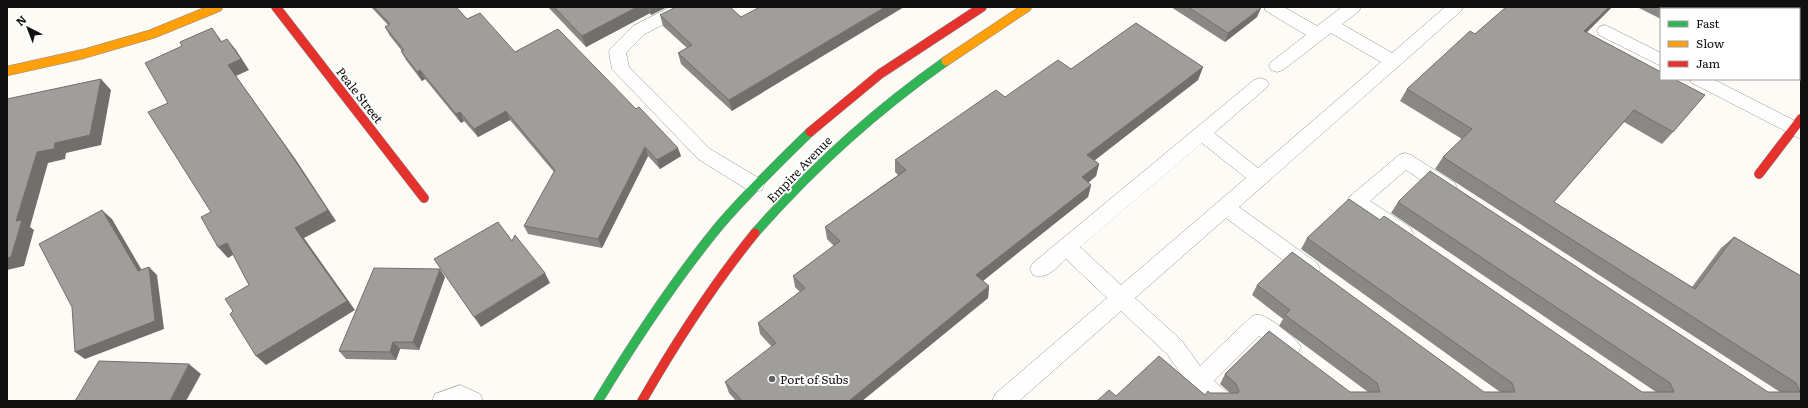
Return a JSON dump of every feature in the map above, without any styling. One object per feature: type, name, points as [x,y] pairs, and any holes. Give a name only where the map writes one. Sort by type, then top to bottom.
[{"type":"main road","points":[[7,71],[83,54],[152,34],[218,7]]},
{"type":"main road","name":"Peale Street","points":[[276,7],[424,198]]},
{"type":"main road","name":"Empire Avenue","points":[[598,401],[646,322],[678,277],[708,237],[755,185],[800,140],[867,84],[895,63],[982,7]]},
{"type":"main road","name":"Empire Avenue","points":[[642,401],[664,363],[714,286],[754,234],[797,186],[848,136],[905,90],[1027,7]]},
{"type":"main road","points":[[1759,174],[1799,127]]},
{"type":"lane","points":[[683,7],[639,30],[617,52],[621,69],[704,154],[755,185]]},
{"type":"lane","points":[[1272,7],[1393,61]]},
{"type":"lane","points":[[1277,66],[1353,7]]},
{"type":"lane","points":[[1003,401],[1455,7]]},
{"type":"lane","points":[[1605,31],[1660,59]]},
{"type":"lane","points":[[1700,80],[1799,127]]},
{"type":"lane","points":[[1040,269],[1260,84]]},
{"type":"lane","points":[[1201,134],[1258,178]]},
{"type":"lane","points":[[1421,246],[1356,202],[1405,160],[1465,200]]},
{"type":"lane","points":[[1224,207],[1324,279]]},
{"type":"lane","points":[[1066,248],[1175,348],[1199,382],[1221,401]]},
{"type":"lane","points":[[1199,382],[1258,323],[1306,360]]},
{"type":"lane","points":[[443,401],[460,395],[472,401]]},
{"type":"building","points":[[374,7],[456,7],[467,19],[480,13],[515,52],[558,29],[636,109],[639,107],[678,148],[657,160],[645,147],[598,239],[524,226],[555,170],[506,111],[474,129],[460,112],[456,114],[420,70],[417,72],[401,51],[404,50],[385,27],[390,24]]},
{"type":"building","points":[[554,7],[637,7],[582,36]]},
{"type":"building","points":[[676,7],[730,7],[741,17],[760,7],[885,7],[729,100],[678,53],[692,45],[660,15]]},
{"type":"building","points":[[1188,7],[1259,7],[1261,8],[1228,33]]},
{"type":"building","points":[[1506,7],[1609,7],[1584,31],[1660,71],[1660,80],[1676,80],[1705,95],[1673,132],[1634,110],[1554,202],[1695,289],[1734,237],[1801,276],[1801,401],[1097,401],[1109,390],[1116,396],[1159,356],[1205,395],[1208,391],[1210,393],[1238,393],[1239,391],[1236,384],[1225,374],[1269,331],[1350,392],[1380,392],[1377,383],[1285,315],[1290,310],[1257,285],[1292,252],[1484,392],[1515,392],[1512,383],[1307,238],[1349,199],[1380,220],[1384,216],[1642,392],[1674,392],[1670,383],[1398,202],[1430,171],[1768,392],[1800,392],[1796,383],[1443,157],[1472,129],[1407,89],[1470,31],[1475,34]]},
{"type":"building","points":[[1672,7],[1764,8],[1674,8]]},
{"type":"building","points":[[1136,23],[1203,67],[1087,155],[1099,164],[1082,177],[1091,185],[976,275],[989,286],[849,401],[742,401],[725,382],[776,343],[758,323],[805,288],[793,276],[840,241],[825,227],[906,170],[895,160],[996,90],[1005,97],[1058,60],[1071,69]]},
{"type":"building","points":[[1800,26],[1801,26],[1800,38]]},
{"type":"building","points":[[212,28],[221,42],[227,39],[241,59],[228,65],[328,210],[295,228],[347,301],[256,356],[230,314],[233,311],[225,299],[249,285],[227,243],[218,247],[201,217],[211,212],[148,112],[168,103],[145,63],[182,46],[180,42]]},
{"type":"building","points":[[101,79],[90,135],[55,143],[54,149],[37,152],[16,221],[22,220],[11,257],[7,258],[7,99]]},
{"type":"building","points":[[102,210],[138,271],[149,267],[155,321],[75,352],[72,307],[39,244]]},
{"type":"building","points":[[498,222],[512,241],[515,235],[545,273],[474,317],[434,259]]},
{"type":"building","points":[[374,268],[440,269],[413,342],[393,342],[390,352],[339,351]]},
{"type":"building","points":[[99,361],[189,364],[170,401],[75,401]]},
{"type":"traffic: fast","points":[[755,233],[798,185],[844,141],[894,99],[946,61]]},
{"type":"traffic: fast","points":[[598,401],[620,363],[668,292],[720,225],[748,193],[810,132]]},
{"type":"traffic: slow","points":[[7,71],[83,54],[152,34],[218,7]]},
{"type":"traffic: slow","points":[[946,61],[1027,7]]},
{"type":"traffic: jam","points":[[276,7],[424,198]]},
{"type":"traffic: jam","points":[[810,132],[880,74],[982,7]]},
{"type":"traffic: jam","points":[[1759,174],[1801,119]]},
{"type":"traffic: jam","points":[[642,401],[694,314],[723,273],[755,233]]},
{"type":"place","name":"Port of Subs","points":[[772,379]]}]
